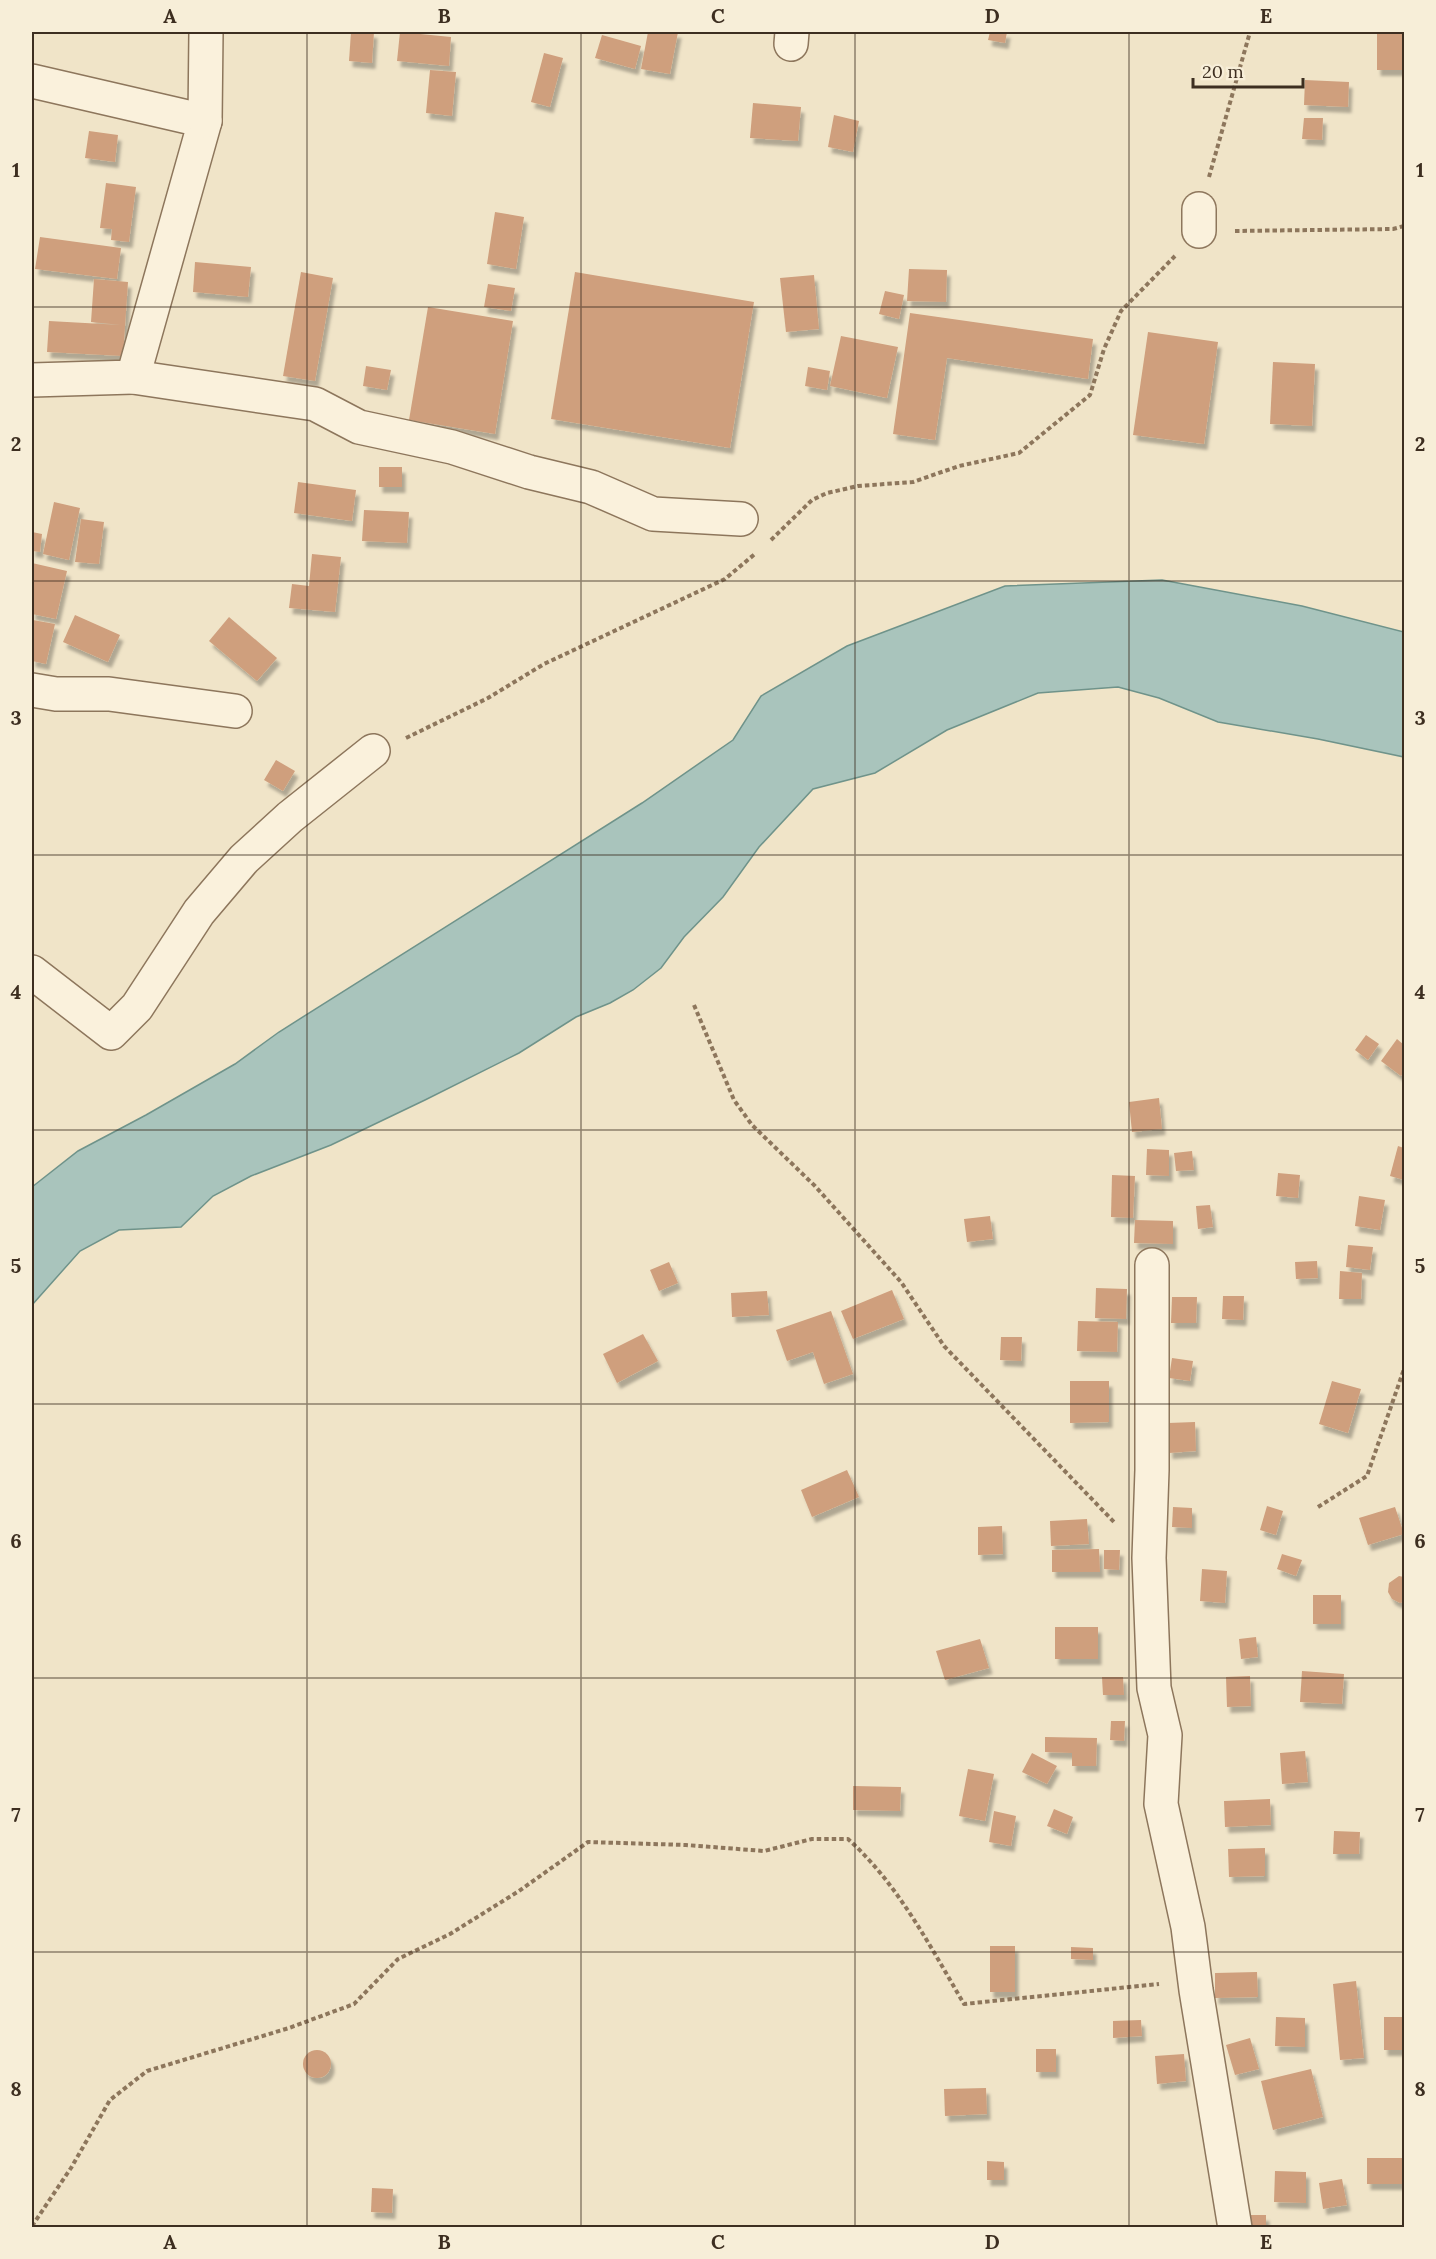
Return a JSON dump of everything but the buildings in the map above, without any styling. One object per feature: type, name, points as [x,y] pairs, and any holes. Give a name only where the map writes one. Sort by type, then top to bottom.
[{"type":"street","points":[[133,377],[205,121],[206,32]]},
{"type":"street","points":[[32,81],[205,121]]},
{"type":"street","points":[[32,380],[133,377],[315,404],[359,427],[452,447],[529,472],[591,487],[653,514],[741,519]]},
{"type":"street","points":[[32,690],[56,694],[109,694],[235,711]]},
{"type":"street","points":[[32,972],[111,1033],[137,1007],[199,912],[244,859],[290,816],[373,751]]},
{"type":"street","points":[[1152,1265],[1152,1470],[1149,1558],[1154,1688],[1166,1735],[1161,1804],[1188,1927],[1196,1990],[1235,2228]]},
{"type":"path","points":[[769,542],[812,500],[827,493],[858,486],[913,482],[959,466],[1019,453],[1090,395],[1104,349],[1121,312],[1199,220],[1250,32]]},
{"type":"path","points":[[1199,220],[1393,229],[1404,226]]},
{"type":"path","points":[[418,733],[488,698],[544,664],[725,579],[760,549]]},
{"type":"path","points":[[694,1005],[734,1100],[752,1125],[815,1186],[901,1282],[944,1346],[1149,1558]]},
{"type":"path","points":[[1318,1507],[1367,1476],[1404,1369]]},
{"type":"path","points":[[32,2226],[71,2168],[110,2100],[147,2071],[289,2028],[354,2004],[398,1959],[450,1934],[519,1891],[588,1842],[686,1845],[764,1851],[812,1839],[848,1839],[866,1855],[900,1899],[964,2004],[1158,1984],[1196,1990]]},
{"type":"water","points":[[1162,580],[1302,606],[1404,632],[1404,757],[1218,722],[1159,698],[1118,687],[1038,693],[947,730],[875,773],[813,789],[759,847],[723,897],[684,937],[661,968],[633,990],[610,1003],[576,1017],[519,1053],[425,1100],[331,1145],[251,1176],[213,1196],[181,1227],[119,1230],[80,1251],[32,1305],[32,1187],[78,1151],[235,1064],[279,1032],[642,803],[733,740],[761,696],[847,646],[1005,586]]}]
